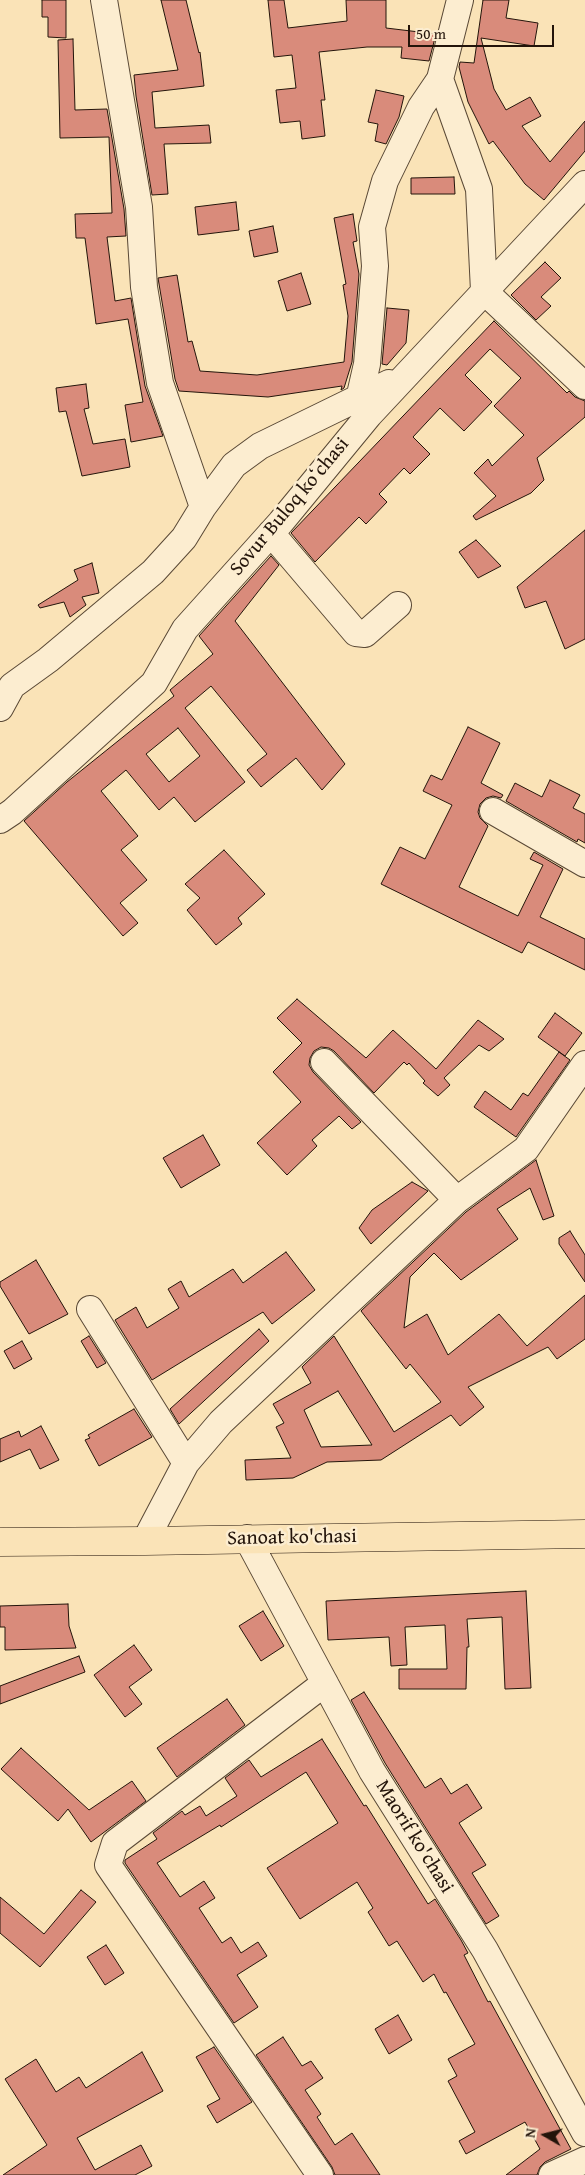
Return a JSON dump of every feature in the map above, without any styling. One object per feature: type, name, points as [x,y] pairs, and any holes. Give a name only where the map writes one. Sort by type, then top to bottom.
[{"type":"main road","name":"Sanoat ko'chasi","points":[[0,1542],[585,1534]]},
{"type":"street","points":[[104,0],[139,207],[144,287],[160,383],[203,507]]},
{"type":"street","points":[[359,399],[366,364],[375,266],[372,227],[385,181],[421,107],[440,79],[460,0]]},
{"type":"street","points":[[440,79],[479,189],[484,291],[585,386]]},
{"type":"street","name":"Sovur Buloq koʻchasi","points":[[0,820],[12,812],[154,683],[185,629],[271,533],[369,414],[585,184]]},
{"type":"street","points":[[0,708],[12,686],[48,660],[153,572],[184,538],[203,507],[234,465],[260,446],[359,399],[404,375]]},
{"type":"street","points":[[271,533],[356,633],[364,634],[398,605]]},
{"type":"street","points":[[493,811],[585,864]]},
{"type":"street","points":[[324,1062],[457,1200]]},
{"type":"street","points":[[145,1541],[186,1463],[221,1422],[457,1200],[526,1149],[585,1064]]},
{"type":"street","points":[[90,1309],[186,1463]]},
{"type":"street","name":"Maorif ko'chasi","points":[[247,1538],[372,1772],[485,1950],[585,2133]]},
{"type":"street","points":[[320,2175],[108,1864],[115,1843],[325,1683]]},
{"type":"street","points":[[552,2175],[585,2160]]},
{"type":"building","points":[[42,0],[66,0],[66,38],[48,37],[48,17],[42,17]]},
{"type":"building","points":[[161,0],[186,0],[200,52],[204,86],[152,92],[155,128],[209,125],[211,143],[164,144],[168,194],[152,195],[134,75],[178,70]]},
{"type":"building","points":[[268,0],[284,0],[288,28],[347,21],[346,0],[386,0],[386,28],[436,34],[429,61],[401,58],[402,47],[367,47],[319,52],[325,100],[321,100],[325,136],[302,139],[300,121],[280,123],[276,90],[296,88],[292,55],[274,57]]},
{"type":"building","points":[[483,0],[509,0],[506,18],[538,23],[534,46],[481,38],[494,89],[506,110],[530,97],[541,116],[522,126],[550,162],[585,121],[585,151],[544,200],[525,184],[493,141],[489,144],[468,102],[459,67],[460,62],[474,63]]},
{"type":"building","points":[[73,39],[75,110],[107,109],[124,209],[126,236],[107,237],[115,301],[131,298],[145,386],[163,436],[131,442],[125,405],[143,402],[128,319],[96,324],[85,238],[76,238],[75,214],[112,213],[109,137],[60,138],[58,40]]},
{"type":"building","points":[[376,90],[404,96],[399,117],[386,144],[375,141],[378,124],[368,122]]},
{"type":"building","points":[[454,177],[455,194],[411,194],[411,178]]},
{"type":"building","points":[[236,202],[239,230],[198,235],[195,207]]},
{"type":"building","points":[[353,214],[357,241],[353,242],[359,274],[352,362],[344,388],[341,390],[342,386],[268,397],[179,391],[175,379],[158,278],[177,275],[188,342],[192,341],[200,371],[257,375],[344,362],[348,316],[343,285],[346,284],[334,218]]},
{"type":"building","points":[[273,226],[278,252],[254,257],[249,231]]},
{"type":"building","points":[[545,262],[561,278],[541,297],[551,306],[536,320],[511,295]]},
{"type":"building","points":[[301,273],[311,304],[287,311],[278,281]]},
{"type":"building","points":[[387,308],[409,310],[406,343],[387,365],[382,364]]},
{"type":"building","points":[[494,321],[567,393],[569,391],[575,397],[585,401],[585,417],[537,458],[544,480],[531,493],[476,520],[473,516],[496,496],[474,473],[488,459],[492,466],[524,435],[494,406],[521,378],[490,349],[465,375],[492,402],[464,431],[440,408],[413,437],[430,454],[410,474],[404,468],[379,494],[387,502],[366,524],[359,517],[315,562],[291,533]]},
{"type":"building","points":[[86,384],[89,408],[84,409],[93,444],[125,439],[130,467],[82,476],[66,411],[59,412],[56,388]]},
{"type":"building","points":[[585,530],[585,639],[565,649],[546,601],[525,608],[517,587]]},
{"type":"building","points":[[476,540],[501,566],[478,578],[459,552]]},
{"type":"building","points":[[271,556],[279,565],[235,621],[345,764],[322,790],[296,758],[261,787],[247,770],[267,754],[211,686],[185,708],[245,782],[195,822],[174,797],[159,810],[126,770],[101,791],[138,836],[121,850],[147,880],[120,903],[138,923],[123,936],[24,821],[67,782],[174,696],[170,690],[213,654],[199,636]],"holes":[[[178,728],[200,756],[169,782],[146,754]]]},
{"type":"building","points":[[92,563],[99,593],[82,597],[86,605],[70,617],[64,602],[40,608],[38,605],[78,580],[74,570]]},
{"type":"building","points":[[468,727],[500,743],[481,783],[503,795],[501,798],[493,796],[486,798],[480,804],[478,812],[480,818],[488,826],[459,887],[518,916],[543,865],[530,859],[534,852],[563,869],[540,917],[585,939],[585,970],[528,942],[522,953],[381,884],[400,847],[425,859],[452,805],[423,791],[431,775],[442,780]]},
{"type":"building","points":[[550,780],[580,795],[573,808],[585,814],[585,843],[578,839],[577,842],[506,801],[515,783],[542,797]]},
{"type":"building","points":[[224,850],[265,894],[238,918],[242,924],[216,945],[187,910],[200,898],[185,884]]},
{"type":"building","points":[[297,999],[366,1058],[393,1030],[436,1069],[478,1020],[504,1039],[489,1051],[479,1045],[444,1078],[450,1085],[438,1096],[423,1083],[425,1081],[409,1063],[407,1065],[404,1062],[374,1093],[334,1051],[321,1047],[314,1051],[309,1065],[313,1072],[361,1122],[352,1129],[339,1116],[312,1140],[317,1146],[287,1175],[257,1143],[301,1102],[273,1072],[302,1043],[277,1018]]},
{"type":"building","points":[[555,1013],[582,1033],[565,1056],[538,1037]]},
{"type":"building","points":[[559,1052],[570,1060],[516,1137],[474,1107],[485,1091],[511,1110],[523,1093],[528,1096]]},
{"type":"building","points":[[203,1135],[220,1165],[181,1188],[163,1158]]},
{"type":"building","points":[[536,1160],[554,1216],[543,1220],[530,1188],[497,1209],[518,1239],[461,1280],[434,1253],[410,1277],[404,1328],[427,1314],[448,1355],[499,1314],[527,1346],[585,1295],[585,1339],[557,1359],[548,1347],[468,1387],[484,1407],[460,1426],[451,1415],[381,1460],[327,1462],[293,1478],[246,1480],[245,1460],[291,1458],[276,1427],[284,1423],[273,1404],[311,1383],[302,1367],[334,1336],[394,1432],[441,1402],[410,1364],[406,1369],[361,1311],[466,1212]],"holes":[[[338,1391],[372,1445],[321,1447],[304,1410]]]},
{"type":"building","points":[[412,1182],[428,1191],[371,1244],[359,1228],[372,1210]]},
{"type":"building","points":[[570,1231],[585,1255],[585,1282],[559,1244],[559,1238]]},
{"type":"building","points":[[286,1252],[315,1290],[272,1324],[263,1312],[152,1380],[115,1320],[136,1307],[147,1328],[179,1308],[168,1289],[181,1281],[189,1297],[233,1269],[243,1283]]},
{"type":"building","points":[[36,1260],[68,1314],[29,1334],[0,1286],[0,1282]]},
{"type":"building","points":[[259,1329],[269,1341],[179,1424],[170,1409]]},
{"type":"building","points":[[89,1336],[106,1363],[97,1368],[81,1341]]},
{"type":"building","points":[[22,1341],[32,1359],[14,1369],[4,1351]]},
{"type":"building","points":[[134,1409],[152,1437],[99,1466],[85,1440],[90,1438],[88,1435]]},
{"type":"building","points":[[41,1426],[59,1460],[40,1469],[30,1449],[0,1462],[0,1439],[19,1431],[21,1437]]},
{"type":"building","points":[[526,1591],[531,1688],[505,1689],[502,1617],[467,1619],[469,1647],[467,1647],[466,1689],[399,1689],[399,1669],[447,1669],[445,1625],[405,1627],[407,1665],[391,1666],[389,1637],[328,1640],[326,1601]]},
{"type":"building","points":[[68,1604],[69,1626],[76,1648],[5,1650],[5,1627],[0,1627],[0,1606]]},
{"type":"building","points":[[263,1611],[284,1646],[261,1661],[239,1626]]},
{"type":"building","points":[[134,1645],[152,1670],[129,1687],[142,1704],[125,1717],[94,1675]]},
{"type":"building","points":[[79,1656],[85,1672],[0,1704],[0,1686]]},
{"type":"building","points":[[364,1692],[425,1788],[441,1778],[451,1794],[467,1784],[482,1808],[459,1823],[486,1865],[472,1873],[499,1916],[486,1924],[385,1763],[351,1700]]},
{"type":"building","points":[[227,1699],[245,1725],[177,1777],[157,1748]]},
{"type":"building","points":[[322,1739],[428,1904],[435,1899],[461,1940],[468,1953],[464,1955],[488,2002],[490,2001],[571,2149],[545,2162],[540,2167],[537,2175],[506,2175],[540,2149],[525,2122],[466,2154],[459,2141],[475,2132],[448,2081],[457,2076],[448,2059],[475,2044],[434,1974],[423,1982],[397,1941],[389,1946],[368,1912],[373,1908],[357,1882],[300,1919],[267,1868],[338,1823],[306,1772],[221,1827],[220,1825],[157,1863],[180,1897],[204,1881],[215,1898],[199,1908],[222,1943],[231,1937],[241,1953],[258,1942],[267,1956],[237,1975],[258,2007],[234,2023],[125,1863],[125,1860],[157,1839],[153,1833],[182,1811],[185,1815],[200,1806],[206,1816],[237,1796],[225,1778],[249,1760],[261,1777]]},
{"type":"building","points":[[21,1748],[89,1810],[132,1781],[146,1801],[91,1842],[68,1809],[58,1821],[1,1769]]},
{"type":"building","points":[[81,1890],[96,1902],[40,1967],[0,1933],[0,1897],[44,1934]]},
{"type":"building","points":[[106,1945],[124,1973],[105,1985],[87,1957]]},
{"type":"building","points":[[398,2015],[412,2040],[389,2054],[375,2029]]},
{"type":"building","points":[[283,2037],[302,2066],[311,2061],[323,2078],[305,2090],[321,2114],[317,2117],[335,2145],[352,2133],[380,2175],[335,2175],[332,2167],[256,2055]]},
{"type":"building","points":[[214,2047],[252,2102],[217,2123],[207,2106],[220,2099],[196,2057]]},
{"type":"building","points":[[142,2052],[163,2091],[77,2138],[95,2170],[141,2145],[152,2166],[135,2175],[3,2175],[47,2145],[5,2079],[36,2059],[56,2092],[79,2077],[86,2088]]}]
